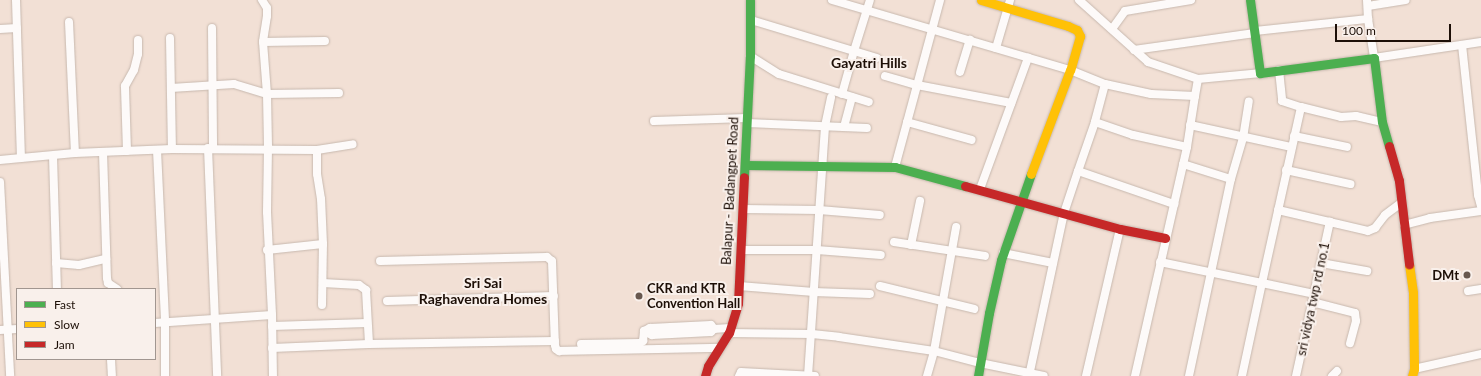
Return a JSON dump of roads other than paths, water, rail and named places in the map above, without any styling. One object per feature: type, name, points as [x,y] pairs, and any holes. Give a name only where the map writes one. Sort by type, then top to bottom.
[{"type":"street","points":[[16,0],[21,158]]},
{"type":"street","points":[[262,0],[266,8],[267,16],[263,42],[267,94],[267,250],[272,315],[273,376]]},
{"type":"street","name":"Balapur - Badangpet Road","points":[[705,376],[730,330],[738,303],[750,56],[750,0]]},
{"type":"street","points":[[832,0],[1070,70],[1105,84],[1151,94],[1195,96]]},
{"type":"street","points":[[842,94],[870,0]]},
{"type":"street","points":[[895,167],[940,0]]},
{"type":"street","points":[[978,376],[989,313],[1004,253],[1021,200],[1070,70],[1080,36],[1079,32],[1068,26],[1009,4],[981,0]]},
{"type":"street","points":[[1112,29],[1125,11],[1191,0]]},
{"type":"street","points":[[1250,0],[1260,73]]},
{"type":"street","points":[[1406,0],[1367,3],[1382,122],[1399,181],[1413,293],[1413,373],[1481,354]]},
{"type":"street","points":[[1084,2],[1148,62],[1198,79],[1260,73],[1481,42]]},
{"type":"street","points":[[996,48],[1009,4]]},
{"type":"street","points":[[1134,50],[1255,32],[1368,19]]},
{"type":"street","points":[[751,20],[877,58]]},
{"type":"street","points":[[69,22],[75,153]]},
{"type":"street","points":[[0,28],[17,28]]},
{"type":"street","points":[[212,28],[214,84],[211,148],[217,376]]},
{"type":"street","points":[[170,38],[172,149]]},
{"type":"street","points":[[127,151],[124,86],[134,70],[138,54],[138,40]]},
{"type":"street","points":[[960,72],[970,40]]},
{"type":"street","points":[[263,42],[325,41]]},
{"type":"street","points":[[1462,45],[1478,195],[1481,206]]},
{"type":"street","points":[[750,56],[779,74],[869,102]]},
{"type":"street","points":[[980,189],[1028,58]]},
{"type":"street","points":[[1279,70],[1282,101],[1301,108],[1341,117],[1354,116],[1382,122]]},
{"type":"street","points":[[885,76],[917,85],[1011,103]]},
{"type":"street","points":[[1135,376],[1165,238],[1183,164],[1198,79]]},
{"type":"street","points":[[171,88],[214,84],[234,84],[267,94],[339,93]]},
{"type":"street","points":[[1030,374],[1064,213],[1095,122],[1105,84]]},
{"type":"street","points":[[844,127],[852,97]]},
{"type":"street","points":[[808,376],[825,126],[831,98]]},
{"type":"street","points":[[1189,376],[1231,179],[1243,138],[1249,101]]},
{"type":"street","points":[[1242,376],[1291,147],[1301,108]]},
{"type":"street","points":[[654,121],[747,120],[867,128]]},
{"type":"street","points":[[907,122],[972,140]]},
{"type":"street","points":[[1095,122],[1133,135],[1186,146]]},
{"type":"street","points":[[1190,126],[1291,147]]},
{"type":"street","points":[[1294,136],[1347,147]]},
{"type":"street","points":[[0,160],[75,153],[172,149],[268,148],[317,150],[353,144]]},
{"type":"street","points":[[157,150],[158,322],[165,376]]},
{"type":"street","points":[[317,150],[317,174],[321,199],[323,244],[322,304]]},
{"type":"street","points":[[103,152],[108,283],[116,288]]},
{"type":"street","points":[[53,156],[57,288]]},
{"type":"street","points":[[1183,164],[1231,179]]},
{"type":"street","points":[[745,166],[822,168],[895,167],[1021,200],[1120,229],[1165,238]]},
{"type":"street","points":[[1286,170],[1350,184]]},
{"type":"street","points":[[1078,171],[1174,204]]},
{"type":"street","points":[[0,182],[2,266],[8,330],[10,376]]},
{"type":"street","points":[[911,245],[920,201]]},
{"type":"street","points":[[1278,210],[1354,229],[1369,231],[1375,228],[1385,215],[1401,203]]},
{"type":"street","points":[[743,209],[819,210],[880,215]]},
{"type":"street","points":[[1404,226],[1430,218],[1481,211]]},
{"type":"street","name":"sri vidya twp rd no.1","points":[[1296,376],[1330,222]]},
{"type":"street","points":[[927,376],[934,351],[956,227]]},
{"type":"street","points":[[1086,376],[1120,229]]},
{"type":"street","points":[[894,242],[985,256]]},
{"type":"street","points":[[267,250],[297,248],[323,244]]},
{"type":"street","points":[[740,250],[817,250],[881,255]]},
{"type":"street","points":[[1004,253],[1054,263]]},
{"type":"street","points":[[380,261],[547,257],[552,261],[555,341],[556,349],[559,351],[719,348]]},
{"type":"street","points":[[56,263],[79,265],[106,260]]},
{"type":"street","points":[[1160,262],[1262,283],[1313,298],[1355,314],[1356,321],[1350,343]]},
{"type":"street","points":[[1321,263],[1367,271]]},
{"type":"street","points":[[323,283],[358,285],[366,290],[369,344]]},
{"type":"street","points":[[739,286],[814,292],[870,294]]},
{"type":"street","points":[[880,286],[974,309]]},
{"type":"street","points":[[1468,291],[1481,289]]},
{"type":"street","points":[[387,301],[554,296]]},
{"type":"street","points":[[158,322],[215,320],[272,315]]},
{"type":"street","points":[[272,326],[367,323]]},
{"type":"street","points":[[581,344],[640,343],[643,341],[644,332],[650,328],[711,325],[714,328],[730,330],[812,334],[934,351],[980,363],[1044,376]]},
{"type":"street","points":[[272,348],[369,344],[555,341]]},
{"type":"street","points":[[111,360],[112,376]]},
{"type":"street","points":[[739,376],[741,372],[815,376]]},
{"type":"place","name":"DMt","points":[[1467,275]]},
{"type":"place","name":"CKR and KTR Convention Hall","points":[[639,296]]},
{"type":"district","name":"Gayatri Hills","points":[[869,63]]},
{"type":"district","name":"Sri Sai Raghavendra Homes","points":[[483,292]]}]
